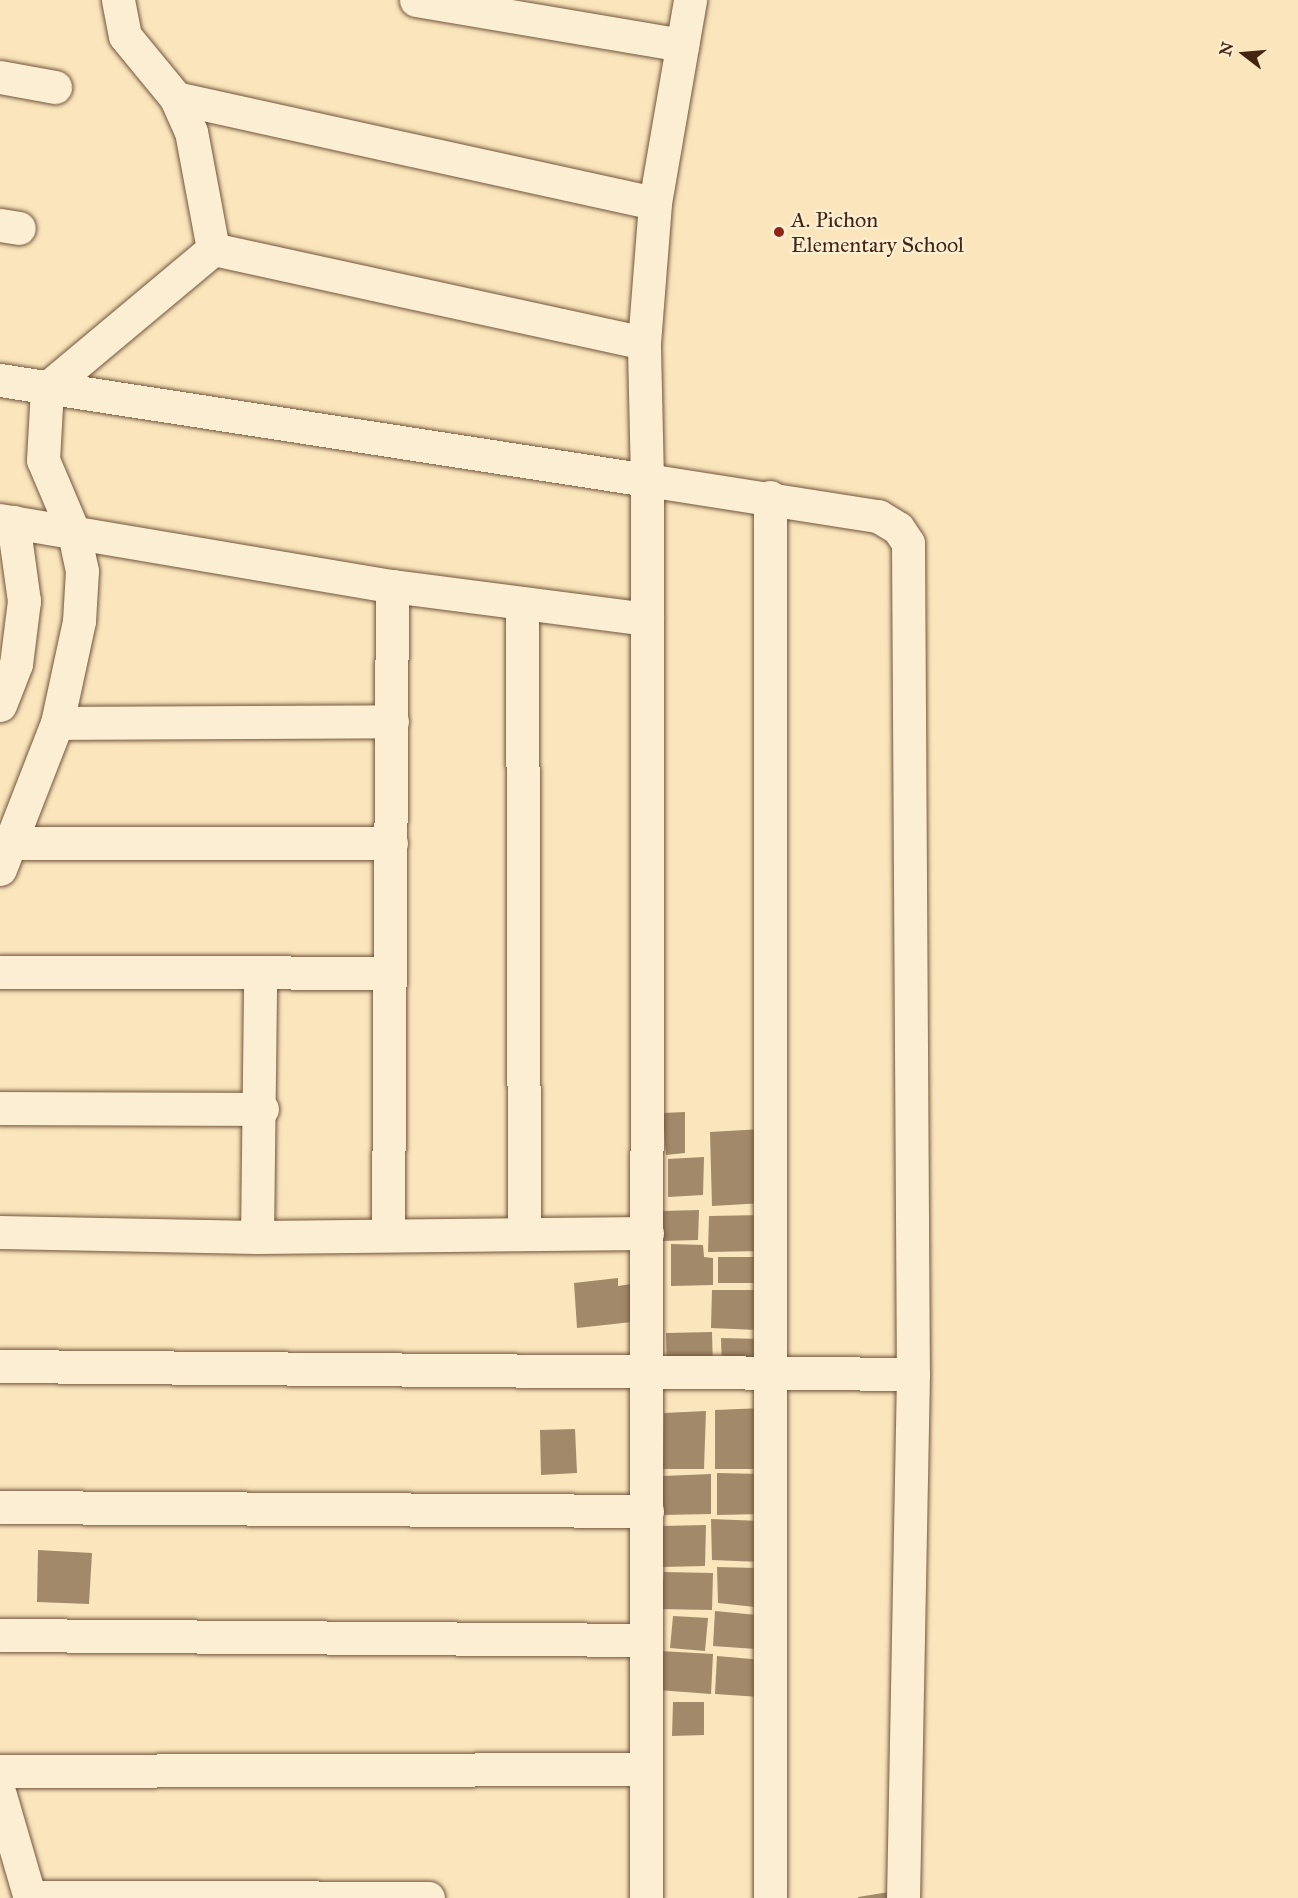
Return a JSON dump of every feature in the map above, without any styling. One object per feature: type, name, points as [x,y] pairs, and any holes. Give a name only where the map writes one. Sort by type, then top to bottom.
[{"type":"street","points":[[118,0],[125,36],[176,98],[191,132],[213,249]]},
{"type":"street","points":[[416,0],[682,45]]},
{"type":"street","points":[[646,1898],[647,480],[644,343],[655,203],[690,0]]},
{"type":"street","points":[[0,77],[55,87]]},
{"type":"street","points":[[176,98],[655,203]]},
{"type":"street","points":[[213,249],[644,343]]},
{"type":"street","points":[[213,249],[47,388],[43,459],[74,533],[82,571],[79,621],[57,723],[6,856],[391,843]]},
{"type":"street","points":[[0,380],[770,497],[878,516],[898,528],[908,543],[913,1374],[903,1898]]},
{"type":"street","points":[[770,497],[770,1898]]},
{"type":"street","points":[[0,705],[16,664],[24,601],[7,521],[392,586],[647,619]]},
{"type":"street","points":[[388,1235],[392,586]]},
{"type":"street","points":[[522,604],[524,1233]]},
{"type":"street","points":[[57,723],[392,721]]},
{"type":"street","points":[[0,972],[390,973]]},
{"type":"street","points":[[258,1237],[262,1108],[260,973]]},
{"type":"street","points":[[0,1108],[262,1108]]},
{"type":"street","points":[[0,1232],[258,1237],[647,1233]]},
{"type":"street","points":[[0,1366],[647,1374],[913,1374]]},
{"type":"street","points":[[0,1507],[647,1511]]},
{"type":"street","points":[[0,1635],[646,1640]]},
{"type":"street","points":[[0,1771],[646,1769]]},
{"type":"street","points":[[0,1795],[30,1898],[428,1898]]},
{"type":"building","points":[[685,1112],[685,1153],[666,1155],[663,1113]]},
{"type":"building","points":[[762,1129],[764,1203],[712,1206],[710,1132]]},
{"type":"building","points":[[704,1157],[703,1195],[668,1197],[668,1159]]},
{"type":"building","points":[[699,1210],[698,1240],[662,1241],[662,1211]]},
{"type":"building","points":[[763,1215],[762,1251],[708,1252],[709,1216]]},
{"type":"building","points":[[671,1244],[703,1245],[704,1257],[713,1258],[713,1285],[671,1286]]},
{"type":"building","points":[[718,1257],[761,1257],[762,1283],[718,1283]]},
{"type":"building","points":[[618,1278],[618,1286],[631,1284],[632,1322],[577,1328],[574,1283]]},
{"type":"building","points":[[712,1290],[761,1290],[757,1330],[711,1328]]},
{"type":"building","points":[[712,1332],[713,1369],[667,1369],[666,1333]]},
{"type":"building","points":[[721,1338],[762,1339],[761,1368],[722,1368]]},
{"type":"building","points":[[763,1408],[761,1469],[715,1469],[715,1410]]},
{"type":"building","points":[[706,1411],[704,1469],[663,1469],[664,1413]]},
{"type":"building","points":[[575,1429],[577,1473],[541,1475],[540,1430]]},
{"type":"building","points":[[717,1473],[761,1474],[763,1514],[717,1515]]},
{"type":"building","points":[[711,1474],[711,1514],[662,1515],[663,1476]]},
{"type":"building","points":[[711,1519],[761,1521],[761,1562],[712,1560]]},
{"type":"building","points":[[706,1525],[705,1566],[662,1567],[661,1526]]},
{"type":"building","points":[[38,1550],[92,1553],[89,1604],[37,1602]]},
{"type":"building","points":[[717,1567],[758,1568],[755,1607],[718,1603]]},
{"type":"building","points":[[664,1572],[713,1573],[712,1610],[660,1609]]},
{"type":"building","points":[[715,1611],[757,1615],[756,1649],[713,1646]]},
{"type":"building","points":[[673,1616],[708,1618],[705,1651],[670,1648]]},
{"type":"building","points":[[660,1651],[713,1654],[711,1694],[658,1690]]},
{"type":"building","points":[[717,1656],[763,1660],[760,1697],[715,1694]]},
{"type":"building","points":[[673,1702],[704,1702],[704,1735],[672,1736]]},
{"type":"building","points":[[895,1891],[894,1898],[858,1898],[858,1897]]},
{"type":"place","name":"A. Pichon Elementary School","points":[[779,232]]}]
